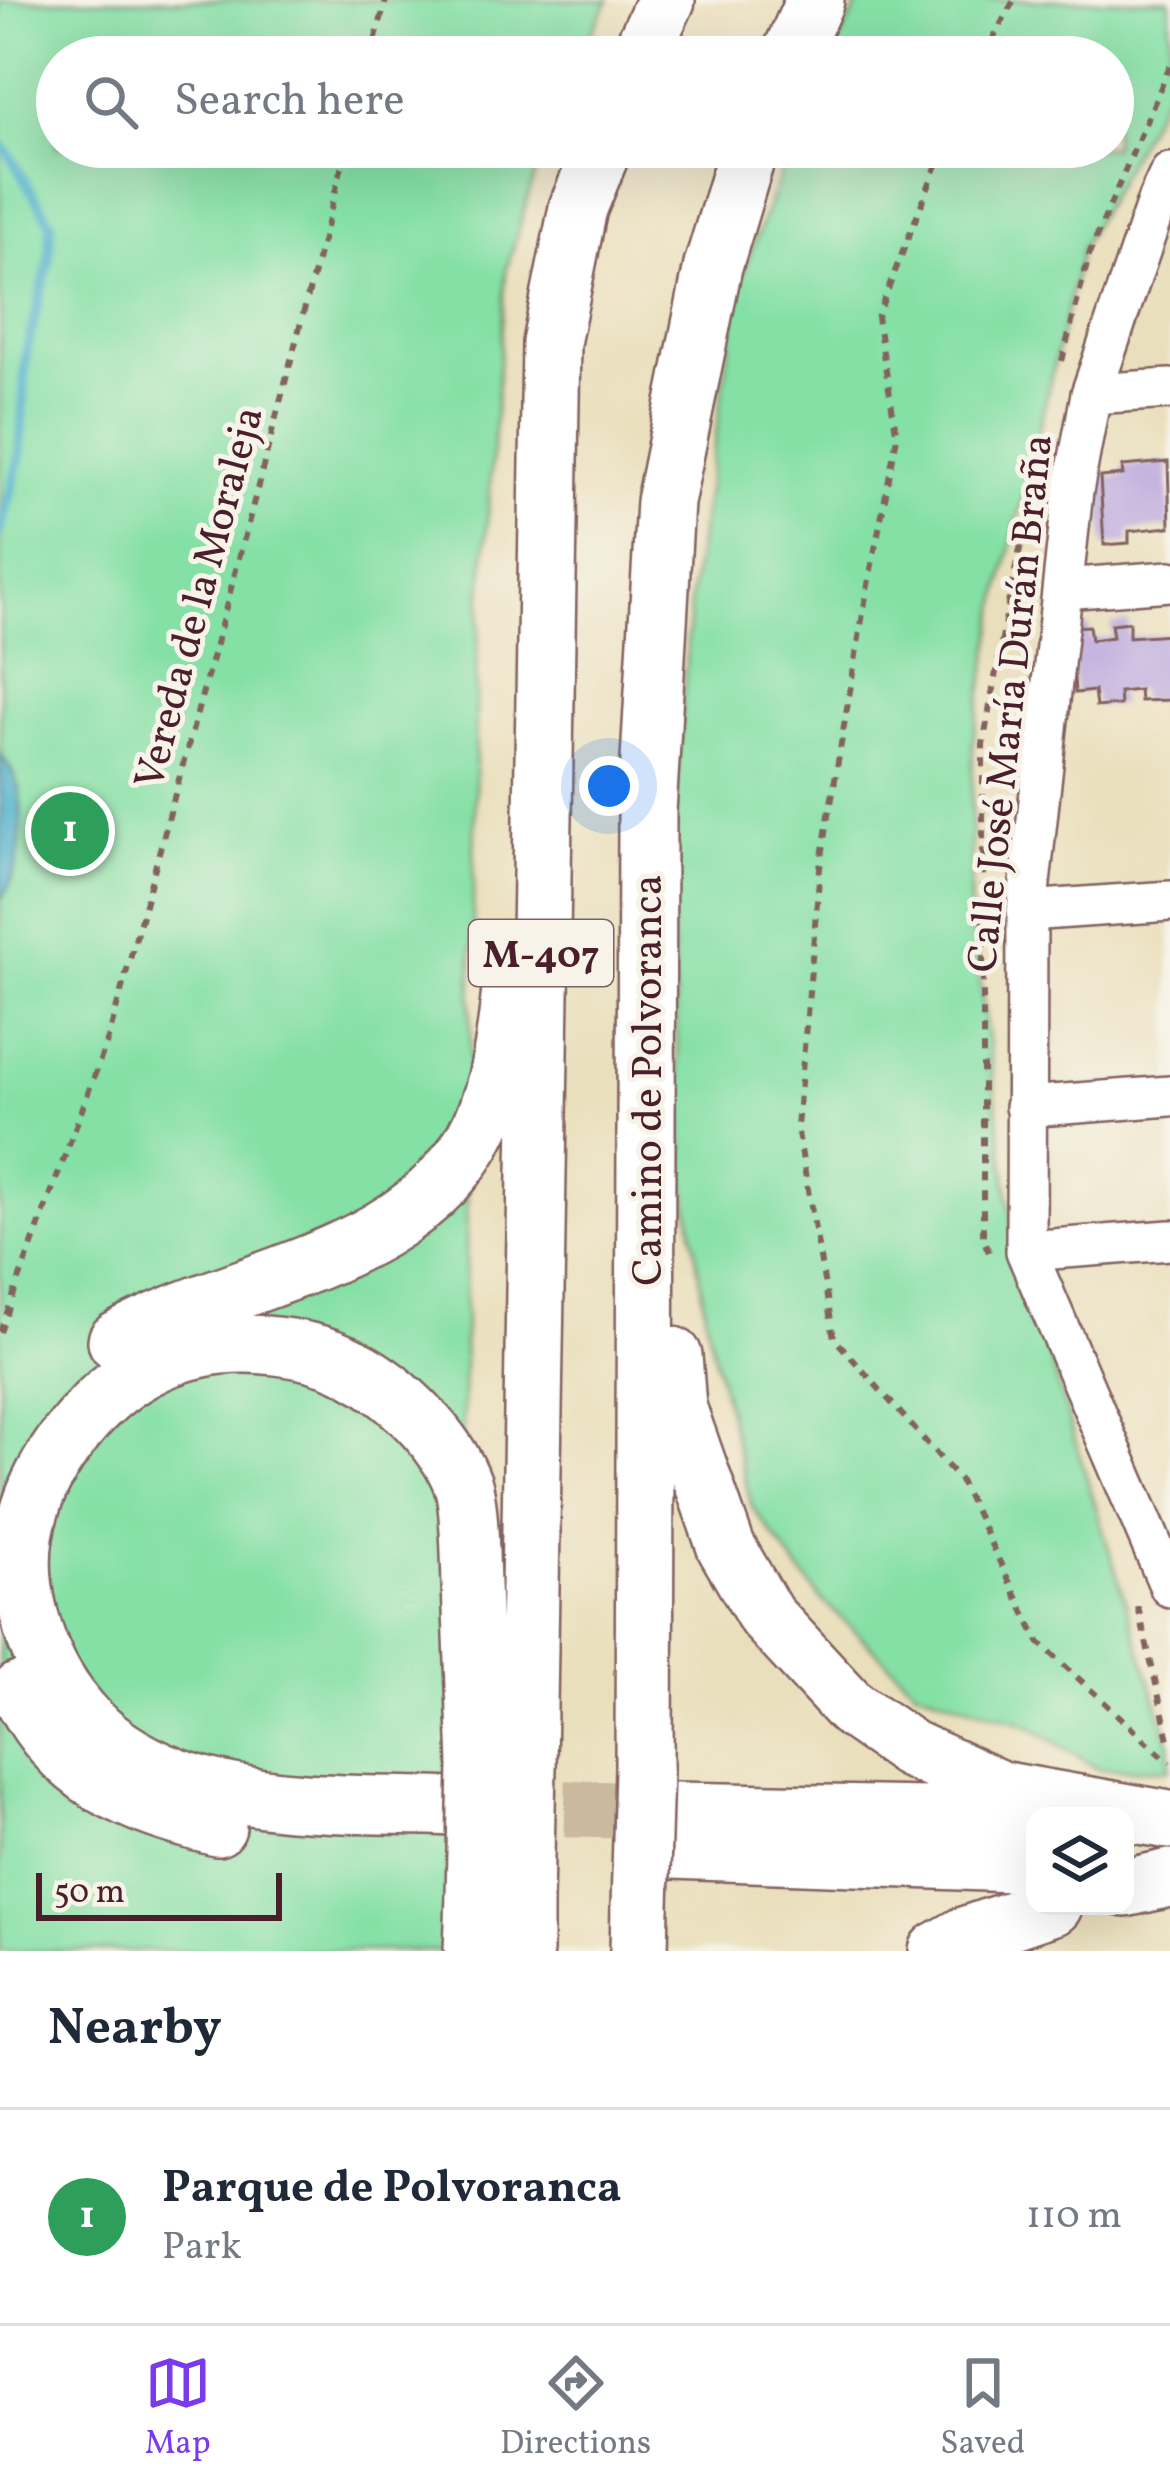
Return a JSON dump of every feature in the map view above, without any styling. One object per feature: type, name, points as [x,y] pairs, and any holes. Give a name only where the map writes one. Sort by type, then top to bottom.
[{"type":"highway","points":[[649,36],[667,0]]},
{"type":"highway","points":[[799,36],[815,0]]},
{"type":"highway","name":"M-407","points":[[0,1492],[18,1447],[53,1395],[84,1365],[119,1339],[178,1312],[370,1237],[435,1192],[480,1127],[507,1033],[513,976],[519,452],[551,343],[578,208],[594,168]]},
{"type":"highway","name":"Camino de Polvoranca","points":[[640,1929],[663,1810],[645,1144],[647,812],[665,502],[713,266],[743,168]]},
{"type":"highway","name":"M-407","points":[[478,1795],[551,343]]},
{"type":"highway","name":"M-407","points":[[645,1144],[664,1219],[676,1407],[726,1547],[766,1616],[851,1708],[910,1749],[1000,1790],[1169,1820]]},
{"type":"highway","points":[[478,1795],[262,1799],[176,1778],[138,1760],[78,1712],[43,1655],[32,1626],[22,1563],[30,1509],[46,1471],[94,1407],[124,1380],[194,1348],[229,1344],[299,1350],[336,1359],[375,1380],[407,1406],[440,1445],[463,1486],[470,1552],[478,1795],[499,1924]]},
{"type":"highway","points":[[0,1636],[23,1698],[41,1727],[87,1775],[139,1804],[219,1828],[274,1834],[478,1795]]},
{"type":"highway","points":[[663,1810],[1026,1818]]},
{"type":"highway","points":[[663,1810],[1026,1863]]},
{"type":"highway","name":"M-407","points":[[1134,1820],[1169,1820]]},
{"type":"highway","points":[[1134,1869],[1170,1874]]},
{"type":"highway","points":[[1134,1885],[1170,1874]]},
{"type":"highway","points":[[938,1951],[964,1936],[1026,1915]]},
{"type":"street","name":"Calle José María Durán Braña","points":[[1166,190],[1091,394],[1073,490],[1027,911],[1025,1107],[1026,1252],[1170,1587]]},
{"type":"street","points":[[1091,394],[1170,389]]},
{"type":"street","points":[[1063,589],[1170,581]]},
{"type":"street","points":[[1027,911],[1170,901]]},
{"type":"street","points":[[1025,1107],[1170,1096]]},
{"type":"street","points":[[1026,1252],[1170,1240]]},
{"type":"path","points":[[376,36],[386,0]]},
{"type":"path","points":[[994,36],[1014,0]]},
{"type":"path","name":"Vereda de la Moraleja","points":[[0,1332],[109,1036],[341,168]]},
{"type":"path","points":[[936,168],[877,317],[897,437],[820,868],[797,1127],[834,1338],[958,1479],[1040,1642],[1170,1763]]},
{"type":"green space","points":[[0,0],[609,0],[589,36],[36,36],[36,168],[537,168],[506,271],[476,674],[452,1951],[0,1951]]},
{"type":"green space","points":[[861,0],[1170,0],[1170,83],[1134,150],[1134,36],[841,36]]},
{"type":"green space","points":[[783,168],[1124,168],[1082,246],[1000,593],[973,741],[970,903],[1016,1252],[1170,1744],[1170,1769],[1098,1769],[1028,1725],[916,1689],[821,1599],[752,1507],[708,1332],[685,1184],[669,883],[691,593],[740,280]]},
{"type":"water","points":[[0,753],[19,790],[22,823],[13,876],[0,900]]},
{"type":"building","points":[[1168,462],[1170,527],[1129,531],[1129,543],[1104,545],[1100,477],[1123,475],[1122,466]]},
{"type":"building","points":[[1129,622],[1129,637],[1170,634],[1170,700],[1140,701],[1139,690],[1119,692],[1120,705],[1096,707],[1094,691],[1075,693],[1071,627],[1089,626],[1091,640],[1113,637],[1111,624]]},
{"type":"waterway","points":[[0,144],[51,223],[49,261],[26,352],[20,457],[0,532]]},
{"type":"tunnel","points":[[480,1807],[673,1811]]},
{"type":"place","name":"Parque de Polvoranca","points":[[70,831]]}]
